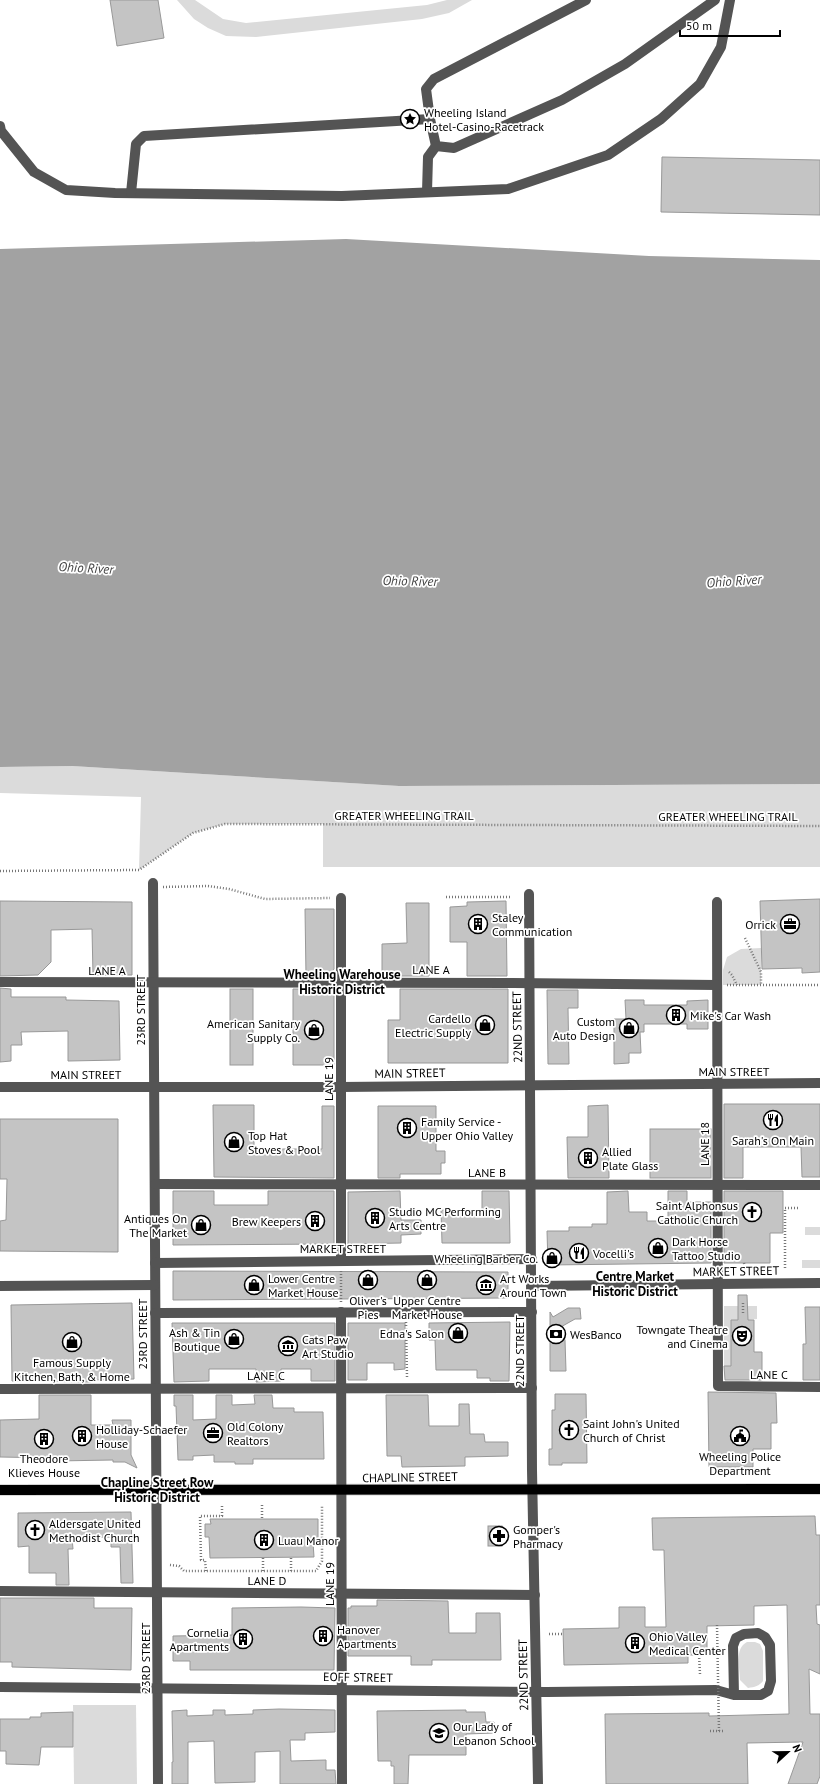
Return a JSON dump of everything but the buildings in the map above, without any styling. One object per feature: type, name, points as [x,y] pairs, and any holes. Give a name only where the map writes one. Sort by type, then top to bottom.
[{"type":"main road","name":"CHAPLINE STREET","points":[[0,1490],[342,1491],[533,1489],[820,1489]]},
{"type":"street","points":[[427,192],[428,157],[436,146],[430,119],[426,89],[434,79],[586,0]]},
{"type":"street","points":[[436,146],[454,148],[562,100],[625,64],[715,0]]},
{"type":"street","points":[[0,126],[1,131],[34,172],[66,190],[131,193],[342,196],[508,189],[608,155],[661,119],[700,84],[721,47],[730,0]]},
{"type":"street","points":[[131,193],[136,144],[144,136],[430,119]]},
{"type":"street","name":"23RD STREET","points":[[153,885],[158,1784]]},
{"type":"street","name":"22ND STREET","points":[[529,894],[533,1489],[538,1784]]},
{"type":"street","name":"LANE 19","points":[[341,898],[341,1261]]},
{"type":"street","name":"LANE 18","points":[[717,902],[718,1386]]},
{"type":"street","name":"LANE A","points":[[0,982],[342,982],[717,985]]},
{"type":"street","name":"MAIN STREET","points":[[0,1087],[340,1087],[820,1083]]},
{"type":"street","name":"LANE B","points":[[155,1184],[717,1187],[820,1186]]},
{"type":"street","name":"MARKET STREET","points":[[155,1262],[532,1259]]},
{"type":"street","name":"MARKET STREET","points":[[532,1286],[820,1283]]},
{"type":"street","points":[[0,1286],[155,1285]]},
{"type":"street","name":"LANE 19","points":[[341,1312],[342,1784]]},
{"type":"street","points":[[155,1313],[532,1312]]},
{"type":"street","name":"LANE C","points":[[718,1386],[820,1387]]},
{"type":"street","name":"LANE C","points":[[0,1390],[156,1388],[532,1388]]},
{"type":"street","name":"LANE D","points":[[0,1590],[535,1595]]},
{"type":"street","name":"EOFF STREET","points":[[0,1687],[536,1692],[716,1690],[734,1695],[761,1695],[768,1691],[771,1681],[770,1645],[765,1636],[758,1633],[744,1634],[736,1638],[733,1646],[734,1695]]},
{"type":"path","name":"GREATER WHEELING TRAIL","points":[[0,871],[140,870],[193,833],[225,824],[820,826]]},
{"type":"path","points":[[153,885],[208,886],[229,889],[265,899],[341,898]]},
{"type":"path","points":[[446,897],[512,897]]},
{"type":"path","points":[[745,938],[761,972],[761,985]]},
{"type":"path","points":[[717,985],[820,985]]},
{"type":"path","points":[[785,1268],[785,1208],[799,1208]]},
{"type":"path","points":[[341,1261],[341,1312]]},
{"type":"path","points":[[744,1263],[745,1268]]},
{"type":"path","points":[[743,1303],[743,1313]]},
{"type":"path","points":[[406,1320],[407,1388]]},
{"type":"path","points":[[206,1571],[206,1560],[201,1560],[200,1516],[222,1516],[222,1505]]},
{"type":"path","points":[[262,1505],[262,1519]]},
{"type":"path","points":[[170,1566],[178,1566],[184,1571],[316,1571],[322,1561],[322,1505]]},
{"type":"path","points":[[263,1558],[263,1571]]},
{"type":"path","points":[[290,1558],[291,1571]]},
{"type":"path","points":[[717,1625],[719,1732]]},
{"type":"path","points":[[549,1634],[563,1634]]},
{"type":"path","points":[[707,1652],[717,1652]]},
{"type":"path","points":[[699,1655],[700,1674]]},
{"type":"path","points":[[710,1732],[724,1731]]},
{"type":"shaded area","points":[[177,0],[195,0],[223,19],[246,23],[427,5],[447,0],[472,0],[449,13],[422,19],[256,37],[226,36],[208,28],[194,19]]},
{"type":"shaded area","points":[[72,766],[399,786],[820,784],[820,867],[323,867],[323,824],[225,824],[193,833],[139,870],[141,797],[0,793],[0,767]]},
{"type":"shaded area","points":[[761,948],[761,985],[723,985],[723,970],[727,957],[741,949]]},
{"type":"shaded area","points":[[805,1227],[820,1227],[820,1235],[805,1235]]},
{"type":"shaded area","points":[[802,1260],[820,1260],[820,1268],[802,1268]]},
{"type":"shaded area","points":[[724,1306],[757,1306],[757,1319],[748,1320],[738,1313],[738,1320],[731,1320],[731,1366],[724,1366]]},
{"type":"shaded area","points":[[747,1642],[755,1642],[760,1644],[763,1651],[763,1681],[757,1686],[748,1688],[740,1680],[739,1659],[740,1649]]},
{"type":"shaded area","points":[[73,1705],[136,1705],[137,1784],[74,1784]]},
{"type":"water","name":"Ohio River","points":[[346,239],[649,256],[820,260],[820,784],[399,786],[72,766],[0,767],[0,249]]},
{"type":"place","name":"Wheeling Island Hotel-Casino-Racetrack","points":[[410,119]]},
{"type":"place","name":"Staley Communication","points":[[478,924]]},
{"type":"place","name":"Orrick","points":[[790,924]]},
{"type":"place","name":"Mike's Car Wash","points":[[676,1015]]},
{"type":"place","name":"Cardello Electric Supply","points":[[485,1025]]},
{"type":"place","name":"Custom Auto Design","points":[[629,1028]]},
{"type":"place","name":"American Sanitary Supply Co.","points":[[314,1030]]},
{"type":"place","name":"Sarah's On Main","points":[[773,1120]]},
{"type":"place","name":"Family Service - Upper Ohio Valley","points":[[407,1128]]},
{"type":"place","name":"Top Hat Stoves & Pool","points":[[234,1142]]},
{"type":"place","name":"Allied Plate Glass","points":[[588,1158]]},
{"type":"place","name":"Saint Alphonsus Catholic Church","points":[[752,1212]]},
{"type":"place","name":"Studio MC Performing Arts Centre","points":[[375,1218]]},
{"type":"place","name":"Brew Keepers","points":[[315,1221]]},
{"type":"place","name":"Antiques On The Market","points":[[201,1225]]},
{"type":"place","name":"Dark Horse Tattoo Studio","points":[[658,1248]]},
{"type":"place","name":"Vocelli's","points":[[579,1253]]},
{"type":"place","name":"Wheeling Barber Co.","points":[[552,1258]]},
{"type":"place","name":"Oliver's Pies","points":[[368,1280]]},
{"type":"place","name":"Upper Centre Market House","points":[[427,1280]]},
{"type":"place","name":"Lower Centre Market House","points":[[254,1285]]},
{"type":"place","name":"Art Works Around Town","points":[[486,1285]]},
{"type":"place","name":"Edna's Salon","points":[[458,1333]]},
{"type":"place","name":"WesBanco","points":[[556,1334]]},
{"type":"place","name":"Towngate Theatre and Cinema","points":[[742,1336]]},
{"type":"place","name":"Ash & Tin Boutique","points":[[234,1339]]},
{"type":"place","name":"Famous Supply Kitchen, Bath, & Home","points":[[72,1342]]},
{"type":"place","name":"Cats Paw Art Studio","points":[[288,1346]]},
{"type":"place","name":"Saint John's United Church of Christ","points":[[569,1430]]},
{"type":"place","name":"Old Colony Realtors","points":[[213,1433]]},
{"type":"place","name":"Holliday-Schaefer House","points":[[82,1436]]},
{"type":"place","name":"Wheeling Police Department","points":[[740,1436]]},
{"type":"place","name":"Theodore Klieves House","points":[[44,1439]]},
{"type":"place","name":"Aldersgate United Methodist Church","points":[[35,1530]]},
{"type":"place","name":"Gomper's Pharmacy","points":[[499,1536]]},
{"type":"place","name":"Luau Manor","points":[[264,1540]]},
{"type":"place","name":"Hanover Apartments","points":[[323,1636]]},
{"type":"place","name":"Cornelia Apartments","points":[[243,1639]]},
{"type":"place","name":"Ohio Valley Medical Center","points":[[635,1643]]},
{"type":"place","name":"Our Lady of Lebanon School","points":[[439,1733]]},
{"type":"district","name":"Wheeling Warehouse Historic District","points":[[342,982]]},
{"type":"district","name":"Centre Market Historic District","points":[[635,1284]]},
{"type":"district","name":"Chapline Street Row Historic District","points":[[157,1490]]}]
